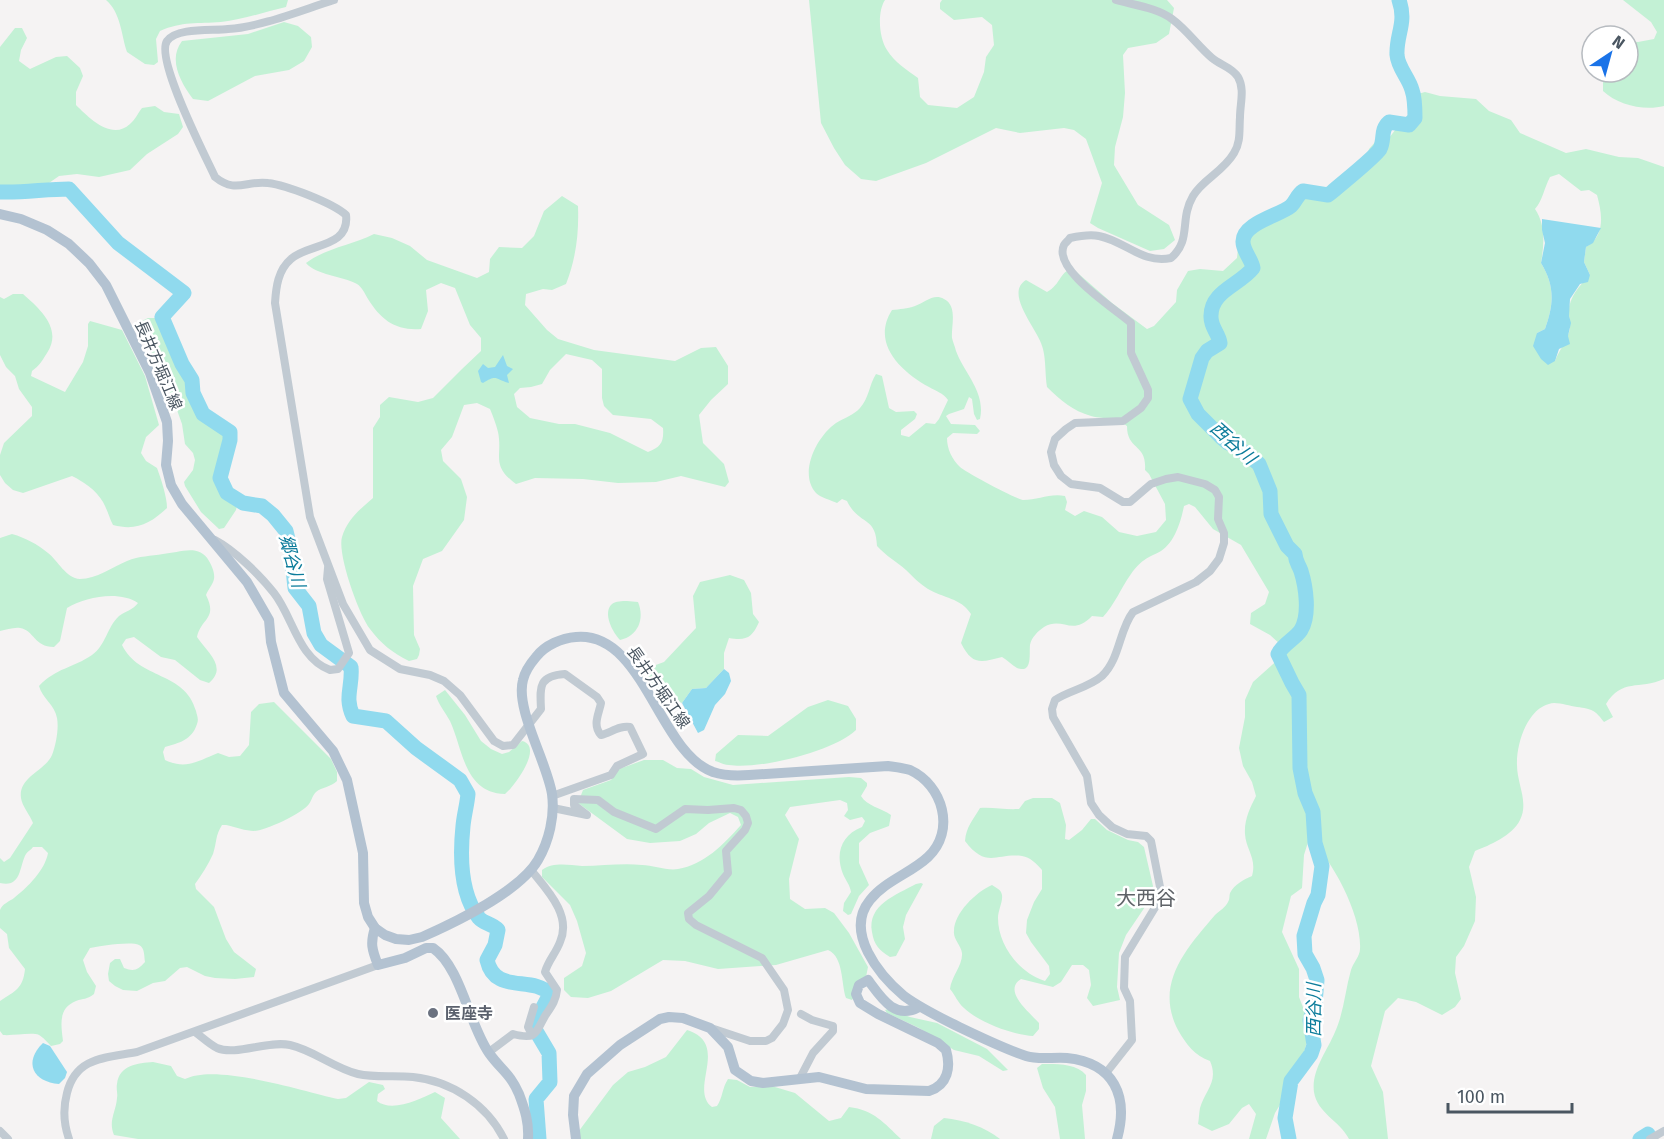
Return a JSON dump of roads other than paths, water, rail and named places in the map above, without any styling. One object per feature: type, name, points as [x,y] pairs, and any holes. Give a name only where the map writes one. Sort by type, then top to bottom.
[{"type":"main road","name":"長井方堀江線","points":[[0,214],[21,219],[47,230],[69,244],[89,263],[106,285],[150,373],[167,422],[166,465],[171,485],[182,504],[247,582],[268,620],[284,693],[333,751],[347,780],[363,853],[364,903],[368,917],[375,928],[396,939],[409,940],[422,937],[509,890],[531,870],[548,838],[552,796],[522,699],[522,682],[528,667],[539,653],[559,640],[578,637],[594,639],[610,646],[624,658],[682,746],[696,762],[711,771],[729,776],[888,766],[910,770],[927,782],[939,798],[942,808],[944,818],[942,837],[929,856],[869,900],[861,918],[862,940],[875,966],[891,984],[920,1007],[998,1047],[1030,1057],[1068,1058],[1088,1062],[1106,1073]]},
{"type":"main road","name":"長井方堀江線","points":[[375,928],[371,948],[378,965]]},
{"type":"main road","points":[[378,965],[405,958],[426,948],[434,948],[440,952],[461,990],[468,1011],[489,1052],[511,1077],[528,1120],[528,1139]]},
{"type":"main road","points":[[576,1139],[573,1107],[574,1096],[580,1083],[620,1045],[660,1019],[669,1017],[682,1018],[710,1028],[728,1047],[735,1070],[751,1081],[763,1083],[819,1077],[866,1089],[929,1091],[938,1089],[944,1082],[949,1068],[946,1050],[938,1043],[860,1003],[856,994],[859,985],[868,980],[875,966]]},
{"type":"main road","name":"長井方堀江線","points":[[868,980],[895,1009],[909,1013],[920,1007]]},
{"type":"main road","points":[[1106,1073],[1117,1091],[1121,1106],[1122,1121],[1117,1139]]},
{"type":"street","points":[[334,0],[245,28],[200,30],[176,34],[168,40],[164,48],[183,108],[215,177],[233,187],[269,183],[339,208],[346,215],[347,223],[344,231],[338,237],[299,253],[289,260],[276,286],[275,303],[308,507],[343,604],[370,650],[400,669],[430,675],[444,681],[460,695],[494,741],[503,746],[513,746],[541,710],[539,690],[544,681],[554,675],[565,674],[597,697],[601,703],[596,722],[597,730],[601,735],[609,734],[625,726],[630,727],[643,754],[617,766],[611,775],[552,796]]},
{"type":"street","points":[[1106,1073],[1132,1040],[1130,1001],[1124,988],[1125,957],[1159,901],[1161,892],[1151,841],[1146,836],[1127,834],[1112,827],[1099,815],[1091,803],[1087,776],[1053,717],[1052,709],[1055,700],[1063,694],[1086,686],[1104,674],[1112,662],[1128,619],[1133,612],[1196,582],[1210,571],[1219,559],[1224,543],[1224,533],[1218,519],[1219,497],[1215,490],[1204,484],[1178,477],[1166,479],[1151,484],[1130,502],[1123,502],[1100,488],[1071,484],[1061,476],[1054,465],[1050,452],[1055,439],[1066,429],[1075,423],[1124,421],[1148,398],[1148,390],[1131,353],[1131,323],[1100,300],[1080,280],[1066,262],[1063,246],[1070,238],[1096,235],[1111,239],[1150,259],[1171,258],[1184,243],[1184,219],[1194,194],[1201,185],[1223,168],[1235,153],[1239,143],[1242,88],[1233,71],[1212,58],[1171,18],[1116,0]]},
{"type":"street","points":[[212,539],[229,548],[274,593],[314,661],[330,670],[338,669],[349,653],[327,579],[328,566]]},
{"type":"street","points":[[552,808],[587,815],[574,805],[574,799],[598,800],[614,812],[656,829],[685,809],[734,808],[741,810],[746,816],[748,823],[745,830],[726,851],[728,873],[709,896],[688,913],[689,919],[696,925],[762,958],[784,990],[788,1010],[783,1024],[772,1038],[766,1041],[750,1041],[710,1028]]},
{"type":"street","points":[[489,1052],[513,1035],[522,1037],[532,1035],[540,1028],[556,998],[557,990],[545,972],[561,941],[564,930],[557,905],[531,870]]},
{"type":"street","points":[[69,1139],[66,1130],[65,1101],[71,1079],[86,1065],[105,1058],[137,1052],[378,965]]},
{"type":"street","points":[[532,1035],[528,1027],[534,1007]]},
{"type":"street","points":[[800,1078],[813,1053],[833,1031],[833,1026],[801,1014]]},
{"type":"street","points":[[195,1032],[219,1049],[244,1049],[275,1044],[291,1045],[359,1075],[416,1077],[437,1082],[486,1111],[504,1139]]},
{"type":"street","points":[[0,1131],[8,1139]]},
{"type":"street","points":[[1650,1139],[1664,1131]]},
{"type":"water","points":[[1542,219],[1601,228],[1593,243],[1586,247],[1584,262],[1590,275],[1588,282],[1580,284],[1570,299],[1571,323],[1568,336],[1570,344],[1559,349],[1555,361],[1548,365],[1533,346],[1537,333],[1545,329],[1552,295],[1546,271],[1541,263],[1545,243]]},
{"type":"water","points":[[503,355],[507,366],[513,369],[507,375],[509,383],[494,378],[481,382],[478,371],[483,364],[488,368],[495,367]]},
{"type":"water","points":[[724,669],[729,673],[731,681],[725,694],[715,705],[704,730],[698,733],[682,703],[692,689],[706,688]]},
{"type":"water","points":[[43,1043],[50,1046],[67,1072],[59,1084],[43,1079],[34,1070],[33,1057]]},
{"type":"waterway","name":"西谷川","points":[[1289,1139],[1285,1118],[1291,1081],[1311,1054],[1314,1045],[1310,1020],[1315,1003],[1317,980],[1305,954],[1304,936],[1318,895],[1322,866],[1315,843],[1313,812],[1305,793],[1300,768],[1299,695],[1278,654],[1304,624],[1306,593],[1295,554],[1287,546],[1271,514],[1270,491],[1259,464],[1221,437],[1198,414],[1190,399],[1202,358],[1207,351],[1220,343],[1211,321],[1215,301],[1253,268],[1244,249],[1244,235],[1263,220],[1291,206],[1303,191],[1328,195],[1377,153],[1380,149],[1384,128],[1389,122],[1409,125],[1415,118],[1413,93],[1397,55],[1402,22],[1399,0]]},
{"type":"waterway","name":"郷谷川","points":[[0,192],[69,189],[118,243],[184,293],[162,317],[182,364],[192,380],[193,393],[203,414],[230,432],[220,478],[227,493],[243,503],[262,506],[286,531],[291,551],[295,588],[309,606],[314,633],[321,645],[351,667],[349,703],[353,716],[386,721],[416,748],[460,780],[468,794],[462,837],[463,874],[468,898],[479,918],[498,930],[495,945],[487,960],[491,971],[506,981],[534,986],[550,994],[533,1026],[549,1053],[550,1082],[536,1099],[539,1139]]},
{"type":"waterway","points":[[1640,1139],[1648,1134]]},
{"type":"place","name":"医座寺","points":[[433,1013]]},
{"type":"district","name":"大西谷","points":[[1146,898]]}]
